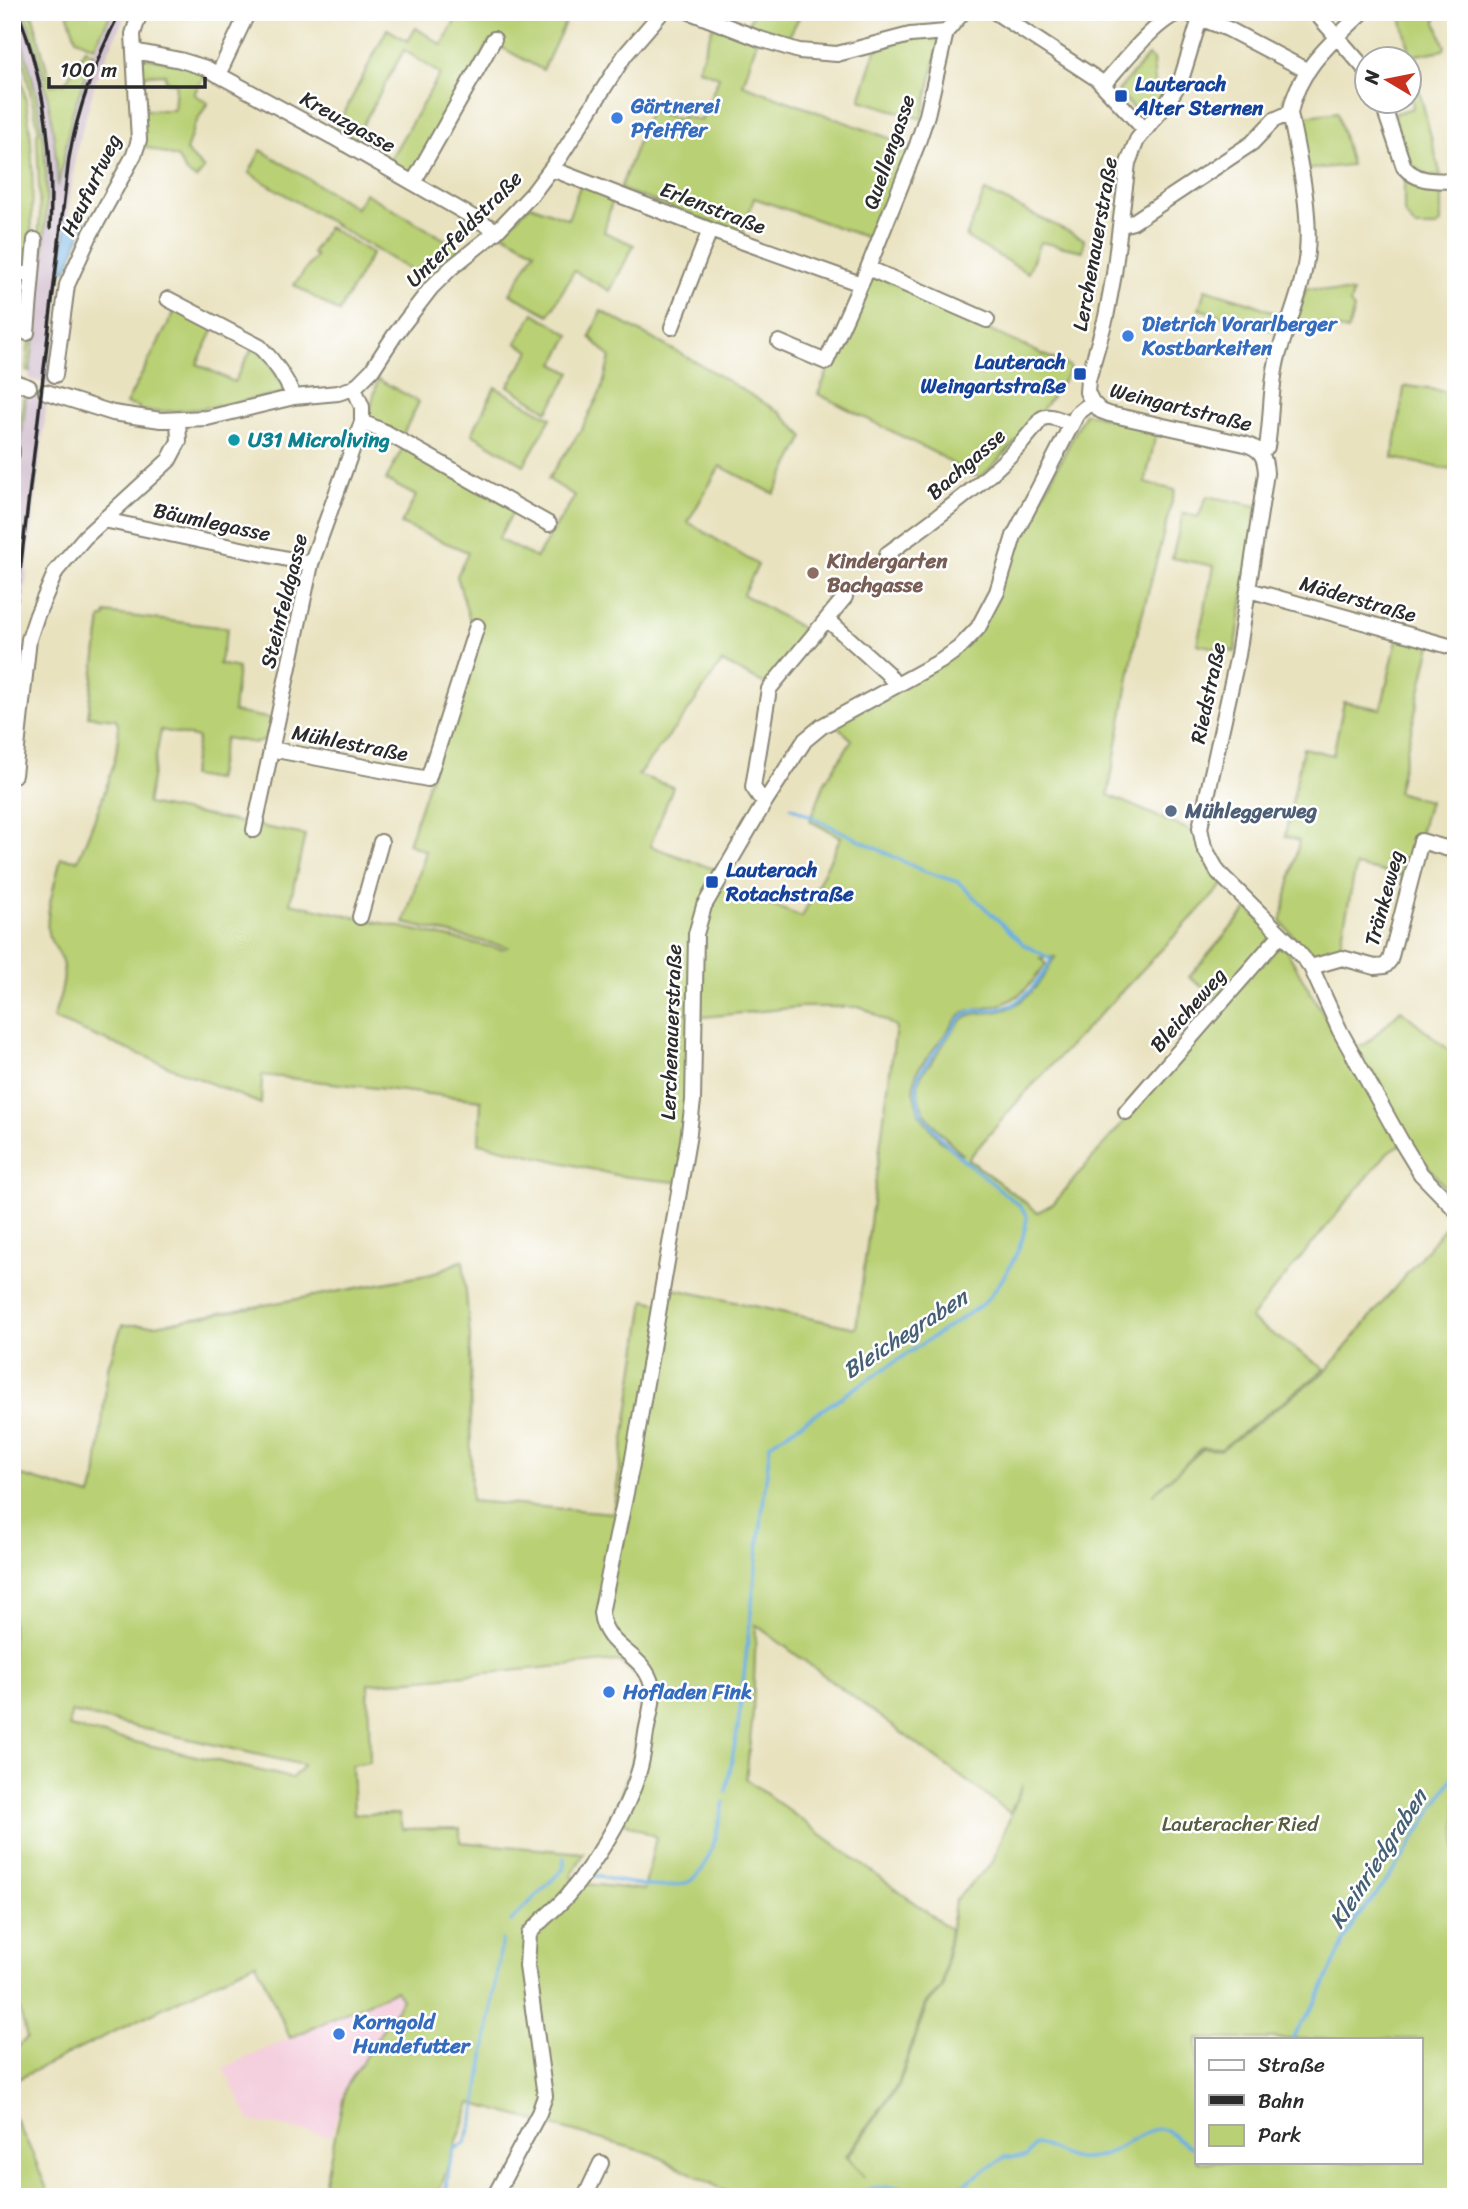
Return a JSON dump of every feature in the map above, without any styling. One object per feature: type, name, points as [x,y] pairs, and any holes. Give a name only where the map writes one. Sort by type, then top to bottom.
[{"type":"street","name":"Heufurtweg","points":[[55,375],[66,285],[138,145],[133,34],[140,12]]},
{"type":"street","points":[[219,75],[248,12]]},
{"type":"street","name":"Unterfeldstraße","points":[[354,388],[372,370],[430,288],[497,231],[533,193],[552,169],[625,55],[662,12]]},
{"type":"street","points":[[690,12],[799,51],[837,54],[876,46],[910,34],[946,32]]},
{"type":"street","name":"Quellengasse","points":[[779,342],[826,362],[868,268],[925,123],[946,32],[963,12]]},
{"type":"street","points":[[995,12],[1076,64],[1103,85],[1144,129]]},
{"type":"street","points":[[1103,85],[1151,34],[1171,17],[1183,12],[1201,15],[1308,71]]},
{"type":"street","points":[[1315,12],[1352,52]]},
{"type":"street","points":[[1122,225],[1133,222],[1252,143],[1274,120],[1290,113],[1297,89],[1308,71],[1363,12]]},
{"type":"street","name":"Lerchenauerstraße","points":[[494,2197],[545,2096],[527,1966],[529,1934],[566,1897],[607,1839],[626,1805],[641,1763],[653,1688],[638,1661],[608,1635],[602,1622],[602,1604],[632,1464],[688,1140],[694,1074],[696,934],[704,906],[766,800],[805,740],[822,726],[959,649],[988,614],[1014,536],[1071,424],[1077,414],[1092,402],[1087,392],[1088,380],[1107,317],[1122,225],[1128,163],[1144,129],[1167,103],[1181,80],[1201,15]]},
{"type":"street","points":[[413,183],[494,38]]},
{"type":"street","name":"Kreuzgasse","points":[[134,51],[188,61],[219,75],[497,231]]},
{"type":"street","name":"Riedstraße","points":[[1290,113],[1304,193],[1307,249],[1302,285],[1278,356],[1273,380],[1266,447],[1260,452],[1265,458],[1266,472],[1249,590],[1238,655],[1200,828],[1204,846],[1218,872],[1311,967],[1340,1031],[1421,1174],[1456,1210]]},
{"type":"street","points":[[1387,116],[1404,167],[1411,175],[1424,180],[1456,181]]},
{"type":"street","name":"Erlenstraße","points":[[552,169],[860,284]]},
{"type":"street","points":[[671,327],[710,230]]},
{"type":"street","points":[[27,333],[35,240]]},
{"type":"street","points":[[868,268],[987,320]]},
{"type":"street","points":[[12,274],[32,274]]},
{"type":"street","points":[[168,299],[260,347],[288,382],[294,397]]},
{"type":"street","points":[[12,382],[29,387]]},
{"type":"street","points":[[46,392],[113,414],[178,420],[219,415],[294,397],[338,393],[354,388],[362,407],[362,422],[387,433],[549,524]]},
{"type":"street","name":"Weingartstraße","points":[[1092,402],[1108,414],[1245,444],[1260,452]]},
{"type":"street","name":"Bachgasse","points":[[887,554],[1006,462],[1045,416],[1071,424]]},
{"type":"street","points":[[14,775],[33,624],[62,562],[169,460],[179,441],[178,420]]},
{"type":"street","name":"Steinfeldgasse","points":[[254,830],[311,565],[362,422]]},
{"type":"street","name":"Bäumlegasse","points":[[104,520],[311,565]]},
{"type":"street","name":"Mäderstraße","points":[[1249,590],[1456,648]]},
{"type":"street","points":[[766,800],[753,788],[769,689],[845,597]]},
{"type":"street","points":[[827,619],[887,673],[896,685]]},
{"type":"street","name":"Mühlestraße","points":[[271,749],[428,779],[477,626]]},
{"type":"street","name":"Tränkeweg","points":[[1311,967],[1342,958],[1376,967],[1385,966],[1390,960],[1422,841],[1456,850]]},
{"type":"street","points":[[360,917],[381,842]]},
{"type":"street","name":"Bleicheweg","points":[[1126,1112],[1281,934]]},
{"type":"street","points":[[585,2197],[601,2163]]},
{"type":"shaded area","points":[[12,12],[24,12],[41,63],[54,127],[58,182],[72,114],[93,54],[113,12],[127,12],[98,73],[76,151],[49,385],[29,379],[45,223],[46,172],[36,92]]},
{"type":"shaded area","points":[[27,394],[47,400],[21,621],[17,621],[12,663],[12,521]]},
{"type":"shaded area","name":"Korngold Hundefutter","points":[[396,1990],[402,2000],[346,2087],[331,2136],[250,2121],[223,2068]]},
{"type":"green space","points":[[24,12],[32,13],[51,85],[65,83],[85,49],[93,54],[72,114],[58,187],[48,98]]},
{"type":"green space","points":[[67,12],[112,12],[94,47],[76,39]]},
{"type":"green space","points":[[460,12],[555,12],[567,19],[543,70],[490,41],[412,179],[388,163],[440,74],[404,50],[352,144],[334,133],[387,29],[408,41],[416,28],[442,45]]},
{"type":"green space","points":[[754,12],[802,12],[786,42],[746,27]]},
{"type":"green space","points":[[1414,12],[1445,12],[1436,15],[1445,47],[1443,50],[1422,54],[1422,46],[1408,46],[1401,17],[1412,17]]},
{"type":"green space","points":[[12,14],[35,91],[46,170],[44,246],[30,372],[26,371],[40,217],[39,132],[24,64],[12,29]]},
{"type":"green space","points":[[714,23],[757,40],[743,85],[911,146],[874,240],[754,198],[742,234],[620,189],[650,110],[681,120],[683,116],[701,121],[719,77],[698,69]]},
{"type":"green space","points":[[941,36],[922,119],[860,100],[876,50],[908,38]]},
{"type":"green space","points":[[12,46],[26,100],[33,181],[29,263],[27,269],[12,272]]},
{"type":"green space","points":[[137,56],[186,64],[208,75],[206,80],[203,78],[194,94],[208,103],[194,126],[186,151],[204,169],[196,179],[186,172],[178,158],[143,146],[141,110],[174,110],[176,83],[166,82],[165,74],[144,75],[144,83],[138,83]]},
{"type":"green space","points":[[1148,56],[1153,60],[1155,84],[1169,90],[1150,113],[1143,116],[1138,114],[1118,91]]},
{"type":"green space","points":[[1422,101],[1441,176],[1429,176],[1410,164],[1394,116],[1422,116]]},
{"type":"green space","points":[[1337,112],[1351,165],[1304,170],[1297,117]]},
{"type":"green space","points":[[261,150],[356,208],[365,193],[461,249],[428,281],[249,173]]},
{"type":"green space","points":[[1404,180],[1417,188],[1441,191],[1441,223],[1437,227],[1415,227],[1404,213]]},
{"type":"green space","points":[[581,183],[614,194],[604,232],[634,245],[610,291],[574,271],[549,315],[510,294],[535,251],[502,233],[530,205],[568,219]]},
{"type":"green space","points":[[985,191],[1084,239],[1083,251],[1040,242],[1028,273],[966,237]]},
{"type":"green space","points":[[328,227],[372,253],[339,312],[294,285],[316,256],[312,253]]},
{"type":"green space","points":[[871,274],[978,318],[989,330],[1069,366],[1070,370],[1050,400],[1018,439],[981,477],[970,475],[939,455],[818,394],[865,282]]},
{"type":"green space","points":[[1306,288],[1353,293],[1350,304],[1354,309],[1348,331],[1297,320]]},
{"type":"green space","points":[[1205,289],[1251,303],[1287,318],[1281,333],[1199,309]]},
{"type":"green space","points":[[177,307],[215,327],[197,364],[234,382],[253,347],[266,357],[285,390],[283,393],[178,411],[139,411],[139,407],[126,404]]},
{"type":"green space","name":"Lauteracher Ried","points":[[601,311],[698,363],[781,413],[804,437],[774,494],[720,466],[688,522],[758,565],[743,594],[810,633],[767,685],[722,662],[686,714],[638,775],[673,787],[650,846],[722,872],[720,885],[802,917],[841,837],[810,821],[825,782],[852,740],[835,724],[967,644],[1085,413],[1157,430],[1145,483],[1175,490],[1136,638],[1108,795],[1196,833],[1224,884],[1023,1095],[968,1159],[1038,1212],[1054,1203],[1273,947],[1285,948],[1341,1045],[1364,1046],[1401,1010],[1456,1056],[1456,1201],[1407,1141],[1388,1152],[1250,1319],[1325,1369],[1221,1449],[1202,1448],[1152,1495],[1203,1449],[1221,1450],[1326,1371],[1456,1214],[1456,2197],[738,2197],[653,2154],[471,2103],[437,2197],[332,2197],[322,2194],[346,2087],[402,1999],[396,1990],[290,2038],[256,1962],[12,2082],[12,2051],[27,2038],[12,1981],[12,1473],[91,1496],[96,1478],[108,1367],[122,1325],[156,1325],[432,1274],[463,1260],[470,1336],[471,1501],[613,1513],[645,1300],[662,1304],[665,1287],[856,1328],[896,1027],[862,1007],[801,1007],[695,1018],[685,1183],[620,1176],[479,1143],[481,1100],[262,1075],[261,1104],[53,1019],[64,972],[60,956],[48,933],[52,896],[61,858],[78,860],[106,788],[117,748],[119,731],[116,719],[88,716],[101,618],[105,618],[106,613],[228,628],[219,664],[238,668],[233,712],[273,719],[264,741],[255,743],[225,738],[216,780],[191,776],[198,738],[161,730],[147,804],[305,835],[290,903],[501,949],[507,947],[404,923],[426,851],[408,844],[482,623],[469,618],[457,576],[468,552],[401,524],[416,496],[386,480],[403,447],[515,508],[498,539],[536,558],[575,496],[548,479],[581,430],[602,389],[610,357],[590,337]],"holes":[[[1055,957],[1044,976],[1023,1000],[1004,1010],[973,1014],[963,1019],[921,1075],[918,1087],[923,1110],[963,1155],[940,1141],[919,1113],[913,1090],[917,1071],[958,1017],[1011,1000],[1024,990],[1046,964],[1040,958]],[[756,1625],[1010,1813],[1023,1784],[992,1863],[955,1900],[943,1987],[927,2005],[899,2085],[848,2157],[864,2177],[846,2156],[898,2084],[925,2004],[942,1987],[950,1929],[746,1779],[753,1713]],[[618,1661],[639,1677],[644,1689],[632,1764],[610,1816],[656,1837],[644,1890],[587,1884],[571,1876],[584,1853],[460,1842],[460,1828],[402,1829],[399,1814],[354,1814],[352,1765],[370,1762],[368,1684]],[[71,1712],[303,1765],[303,1766],[292,1778],[69,1727]]]},
{"type":"green space","points":[[534,313],[570,335],[554,364],[571,373],[548,411],[508,386],[530,351],[516,343]]},
{"type":"green space","points":[[378,379],[419,402],[402,436],[368,419]]},
{"type":"green space","points":[[1408,386],[1456,393],[1456,471],[1393,458],[1404,388]]},
{"type":"green space","points":[[495,387],[551,418],[524,465],[472,434]]},
{"type":"green space","points":[[23,398],[26,399],[12,521],[12,479]]},
{"type":"green space","points":[[1207,496],[1257,506],[1235,652],[1197,644],[1214,566],[1172,558],[1183,513],[1198,517]]},
{"type":"green space","points":[[1398,635],[1431,644],[1397,792],[1429,801],[1408,877],[1356,866],[1338,956],[1314,961],[1281,922],[1299,841],[1285,836],[1303,748],[1333,755],[1344,702],[1381,709]]},
{"type":"green space","points":[[1248,908],[1272,931],[1271,938],[1218,999],[1189,977]]},
{"type":"green space","points":[[12,2113],[32,2152],[50,2197],[12,2197]]},
{"type":"water","points":[[67,217],[86,219],[67,270],[61,269]]},
{"type":"waterway","name":"Bleichegraben","points":[[726,1792],[738,1727],[770,1444],[983,1304],[1005,1274],[1022,1240],[1027,1217],[1020,1206],[940,1137],[920,1111],[916,1089],[919,1074],[960,1018],[972,1011],[994,1010],[1013,1005],[1031,990],[1051,959],[1023,944],[958,882],[923,871],[791,807]]},
{"type":"waterway","name":"Kleinriedgraben","points":[[1293,2038],[1316,2002],[1355,1919],[1398,1865],[1456,1772]]},
{"type":"waterway","name":"Bleichegraben","points":[[595,1876],[650,1886],[678,1885],[690,1881],[699,1874],[708,1859],[724,1802]]},
{"type":"waterway","points":[[511,1921],[564,1868],[564,1858]]},
{"type":"waterway","points":[[445,2197],[454,2149],[465,2144],[475,2114],[502,1940]]},
{"type":"waterway","name":"Kleinriedgraben","points":[[850,2197],[873,2188],[900,2187],[937,2195],[950,2193],[1005,2157],[1026,2157],[1035,2144],[1074,2159],[1100,2157],[1154,2129],[1160,2129],[1195,2149]]},
{"type":"railway","points":[[18,12],[35,65],[46,119],[50,228]]},
{"type":"railway","points":[[12,639],[69,158],[77,120],[89,84],[120,12]]},
{"type":"place","name":"Lauterach Alter Sternen","points":[[1121,96]]},
{"type":"place","name":"Gärtnerei Pfeiffer","points":[[617,118]]},
{"type":"place","name":"Dietrich Vorarlberger Kostbarkeiten","points":[[1128,336]]},
{"type":"place","name":"Lauterach Weingartstraße","points":[[1080,374]]},
{"type":"place","name":"U31 Microliving","points":[[234,440]]},
{"type":"place","name":"Kindergarten Bachgasse","points":[[813,573]]},
{"type":"place","name":"Mühleggerweg","points":[[1171,811]]},
{"type":"place","name":"Lauterach Rotachstraße","points":[[712,882]]},
{"type":"place","name":"Hofladen Fink","points":[[609,1692]]},
{"type":"place","name":"Korngold Hundefutter","points":[[339,2034]]}]
